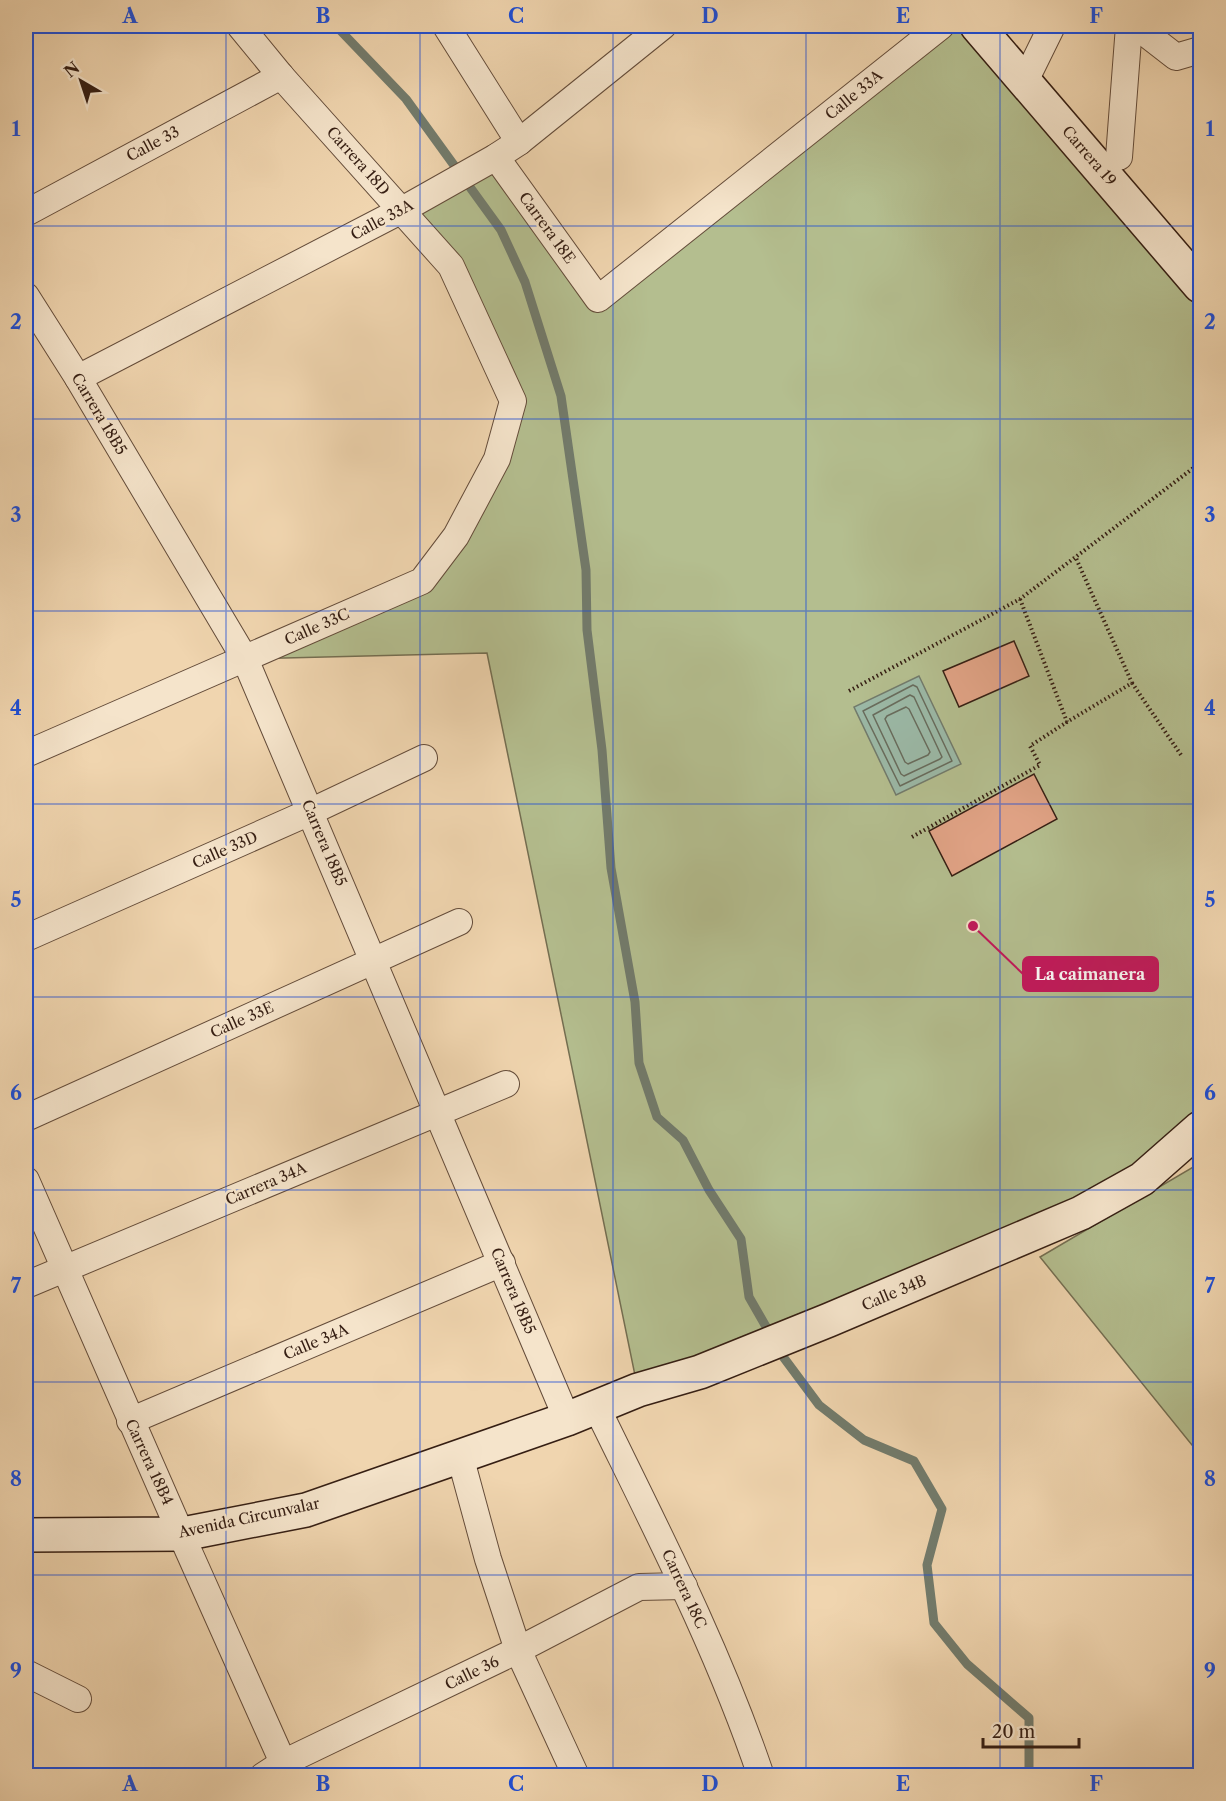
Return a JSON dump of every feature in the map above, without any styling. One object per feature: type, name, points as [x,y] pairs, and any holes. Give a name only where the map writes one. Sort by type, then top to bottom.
[{"type":"main road","name":"Carrera 19","points":[[977,26],[1200,286]]},
{"type":"main road","name":"Calle 34B","points":[[581,1413],[638,1390],[700,1372],[1081,1213],[1142,1179],[1200,1128]]},
{"type":"main road","name":"Avenida Circunvalar","points":[[26,1535],[183,1534],[306,1510],[581,1413]]},
{"type":"street","name":"Carrera 18D","points":[[240,26],[280,76],[451,266],[513,401]]},
{"type":"street","points":[[446,26],[519,142]]},
{"type":"street","name":"Calle 33A","points":[[78,378],[402,210],[496,157],[519,142],[663,26]]},
{"type":"street","name":"Calle 33A","points":[[598,299],[941,26]]},
{"type":"street","points":[[1025,81],[1052,26]]},
{"type":"street","points":[[1119,157],[1129,26]]},
{"type":"street","points":[[1136,26],[1176,57],[1200,50]]},
{"type":"street","name":"Calle 33","points":[[26,213],[280,76]]},
{"type":"street","name":"Carrera 18E","points":[[496,157],[598,299]]},
{"type":"street","name":"Carrera 18B5","points":[[26,296],[78,378],[245,659],[502,1263],[581,1413]]},
{"type":"street","name":"Calle 33C","points":[[26,754],[422,581],[456,536],[497,459],[513,401]]},
{"type":"street","name":"Calle 33D","points":[[26,938],[310,812],[423,758]]},
{"type":"street","name":"Calle 33E","points":[[26,1118],[459,922]]},
{"type":"street","name":"Carrera 34A","points":[[26,1285],[506,1084]]},
{"type":"street","name":"Carrera 18B4","points":[[26,1180],[130,1421],[183,1534],[278,1771]]},
{"type":"street","name":"Calle 34A","points":[[130,1421],[502,1263]]},
{"type":"street","name":"Carrera 18C","points":[[581,1413],[684,1586],[743,1723],[761,1776]]},
{"type":"street","points":[[460,1456],[488,1559],[518,1650],[576,1776]]},
{"type":"street","name":"Calle 36","points":[[278,1771],[639,1587],[684,1586]]},
{"type":"street","points":[[26,1673],[78,1699]]},
{"type":"path","points":[[849,691],[1020,599],[1200,463]]},
{"type":"path","points":[[1075,556],[1132,683],[1181,755]]},
{"type":"path","points":[[1020,599],[1067,722]]},
{"type":"path","points":[[912,837],[1040,765],[1030,746],[1132,683]]},
{"type":"green space","points":[[941,26],[977,26],[1200,286],[1200,1127],[1142,1179],[638,1390],[487,653],[245,659],[422,581],[513,401],[451,266],[402,210],[496,157],[599,298]]},
{"type":"green space","points":[[1200,1163],[1200,1455],[1040,1257]]},
{"type":"water","points":[[919,676],[961,764],[896,795],[854,707]]},
{"type":"building","points":[[1014,641],[1029,676],[959,707],[943,671]]},
{"type":"building","points":[[1034,774],[1057,819],[952,876],[929,831]]},
{"type":"waterway","points":[[336,26],[406,99],[501,230],[525,282],[561,396],[586,570],[587,630],[602,750],[611,868],[635,1002],[639,1063],[657,1117],[683,1140],[709,1190],[741,1239],[749,1297],[784,1358],[819,1405],[864,1440],[914,1461],[942,1509],[927,1565],[934,1623],[967,1664],[1029,1718],[1029,1776]]},
{"type":"place","name":"La caimanera","points":[[973,926]]}]
